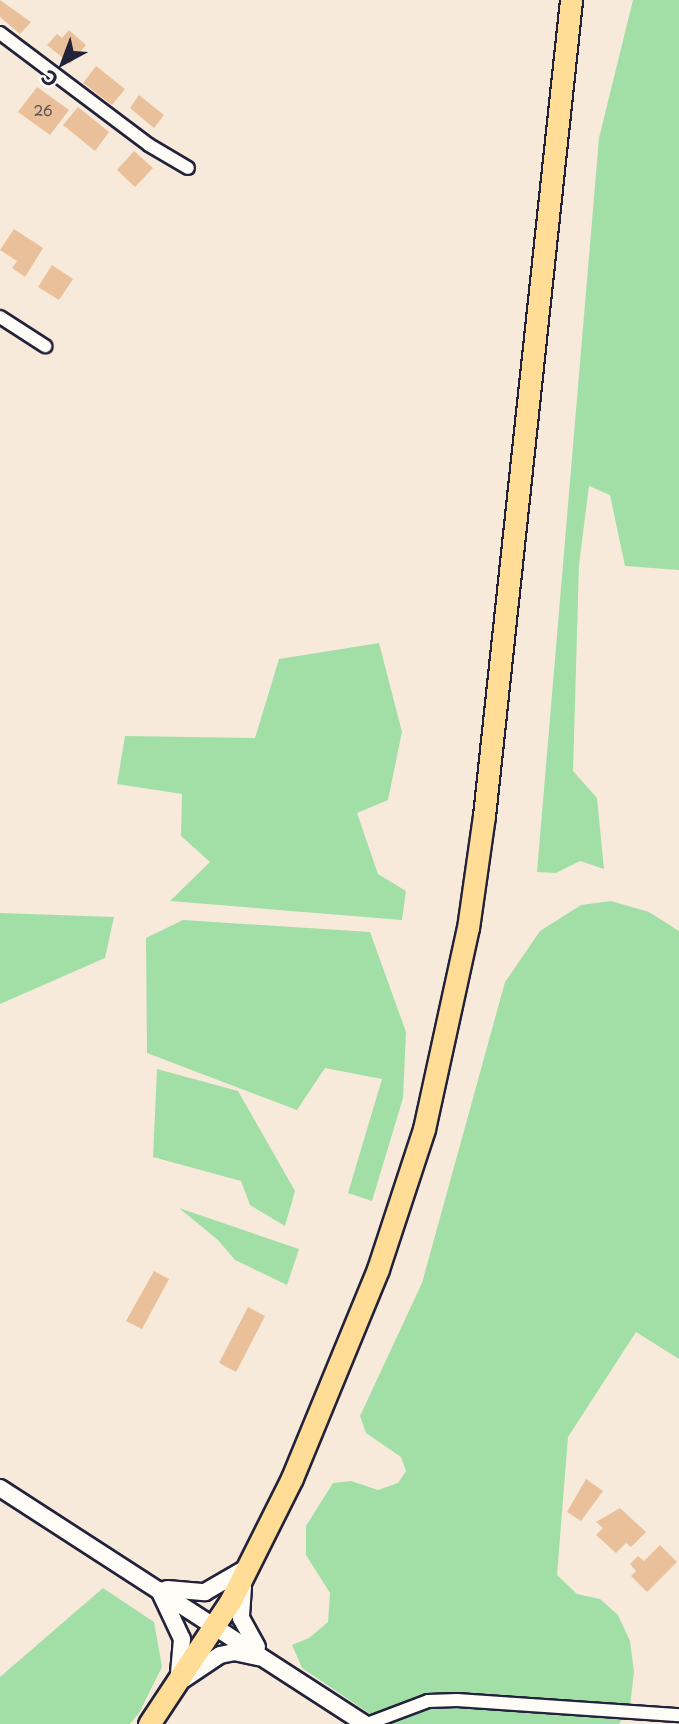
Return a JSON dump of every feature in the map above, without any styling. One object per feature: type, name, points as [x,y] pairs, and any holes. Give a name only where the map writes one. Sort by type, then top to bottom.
[{"type":"main road","points":[[149,1724],[216,1625],[248,1567],[341,1363],[405,1192],[424,1129],[468,928],[514,556],[570,0]]},
{"type":"street","points":[[0,33],[149,145],[188,168]]},
{"type":"street","points":[[0,317],[45,346]]},
{"type":"street","points":[[0,1488],[155,1584],[366,1724],[428,1701],[457,1700],[679,1715]]},
{"type":"street","points":[[155,1584],[177,1592],[205,1592],[248,1567]]},
{"type":"street","points":[[248,1567],[241,1618],[253,1643],[271,1661]]},
{"type":"street","points":[[155,1584],[182,1639],[178,1683]]},
{"type":"street","points":[[178,1683],[220,1655],[234,1652],[271,1661]]},
{"type":"green space","points":[[633,0],[679,0],[679,570],[625,566],[610,495],[589,486],[579,565],[573,771],[597,798],[604,869],[580,861],[556,873],[537,872],[599,138]]},
{"type":"green space","points":[[379,643],[402,732],[388,800],[357,813],[378,874],[406,891],[402,920],[170,901],[210,862],[181,836],[182,794],[117,784],[125,736],[255,738],[279,659]]},
{"type":"green space","points":[[611,901],[649,912],[679,931],[679,1359],[636,1332],[568,1437],[557,1575],[577,1594],[600,1599],[618,1615],[630,1641],[634,1672],[630,1706],[619,1724],[385,1724],[302,1668],[292,1645],[309,1638],[328,1622],[330,1593],[306,1555],[306,1526],[333,1483],[351,1481],[378,1490],[398,1483],[406,1471],[401,1457],[366,1433],[360,1416],[422,1283],[505,982],[540,931],[581,905]]},
{"type":"green space","points":[[0,913],[114,917],[105,958],[0,1004]]},
{"type":"green space","points":[[183,920],[370,932],[406,1032],[403,1098],[372,1201],[348,1193],[382,1079],[325,1068],[297,1110],[147,1053],[146,938]]},
{"type":"green space","points":[[157,1069],[238,1091],[295,1191],[285,1226],[250,1205],[241,1181],[153,1157]]},
{"type":"green space","points":[[179,1208],[299,1249],[287,1285],[235,1260],[218,1240]]},
{"type":"green space","points":[[103,1588],[154,1622],[162,1667],[139,1713],[130,1724],[0,1724],[0,1677]]},
{"type":"building","points":[[0,0],[31,22],[20,34],[0,17]]},
{"type":"building","points":[[69,30],[86,45],[70,64],[47,45],[57,34],[62,38]]},
{"type":"building","points":[[96,66],[125,89],[112,105],[83,83]]},
{"type":"building","points":[[37,87],[69,110],[50,135],[18,112]]},
{"type":"building","points":[[139,95],[164,115],[154,128],[130,108]]},
{"type":"building","points":[[78,107],[109,132],[95,151],[63,125]]},
{"type":"building","points":[[134,151],[153,168],[135,187],[117,170]]},
{"type":"building","points":[[14,229],[43,248],[25,277],[12,268],[17,261],[0,250]]},
{"type":"building","points":[[52,265],[73,279],[59,300],[38,287]]},
{"type":"building","points":[[154,1271],[169,1279],[142,1329],[126,1321]]},
{"type":"building","points":[[248,1307],[265,1316],[236,1372],[219,1363]]},
{"type":"building","points":[[586,1479],[603,1491],[581,1521],[567,1512]]},
{"type":"building","points":[[620,1508],[646,1532],[631,1547],[626,1543],[616,1553],[596,1535],[603,1528],[596,1522]]},
{"type":"building","points":[[660,1545],[677,1562],[647,1592],[631,1576],[636,1571],[630,1564],[638,1556],[644,1561]]}]
